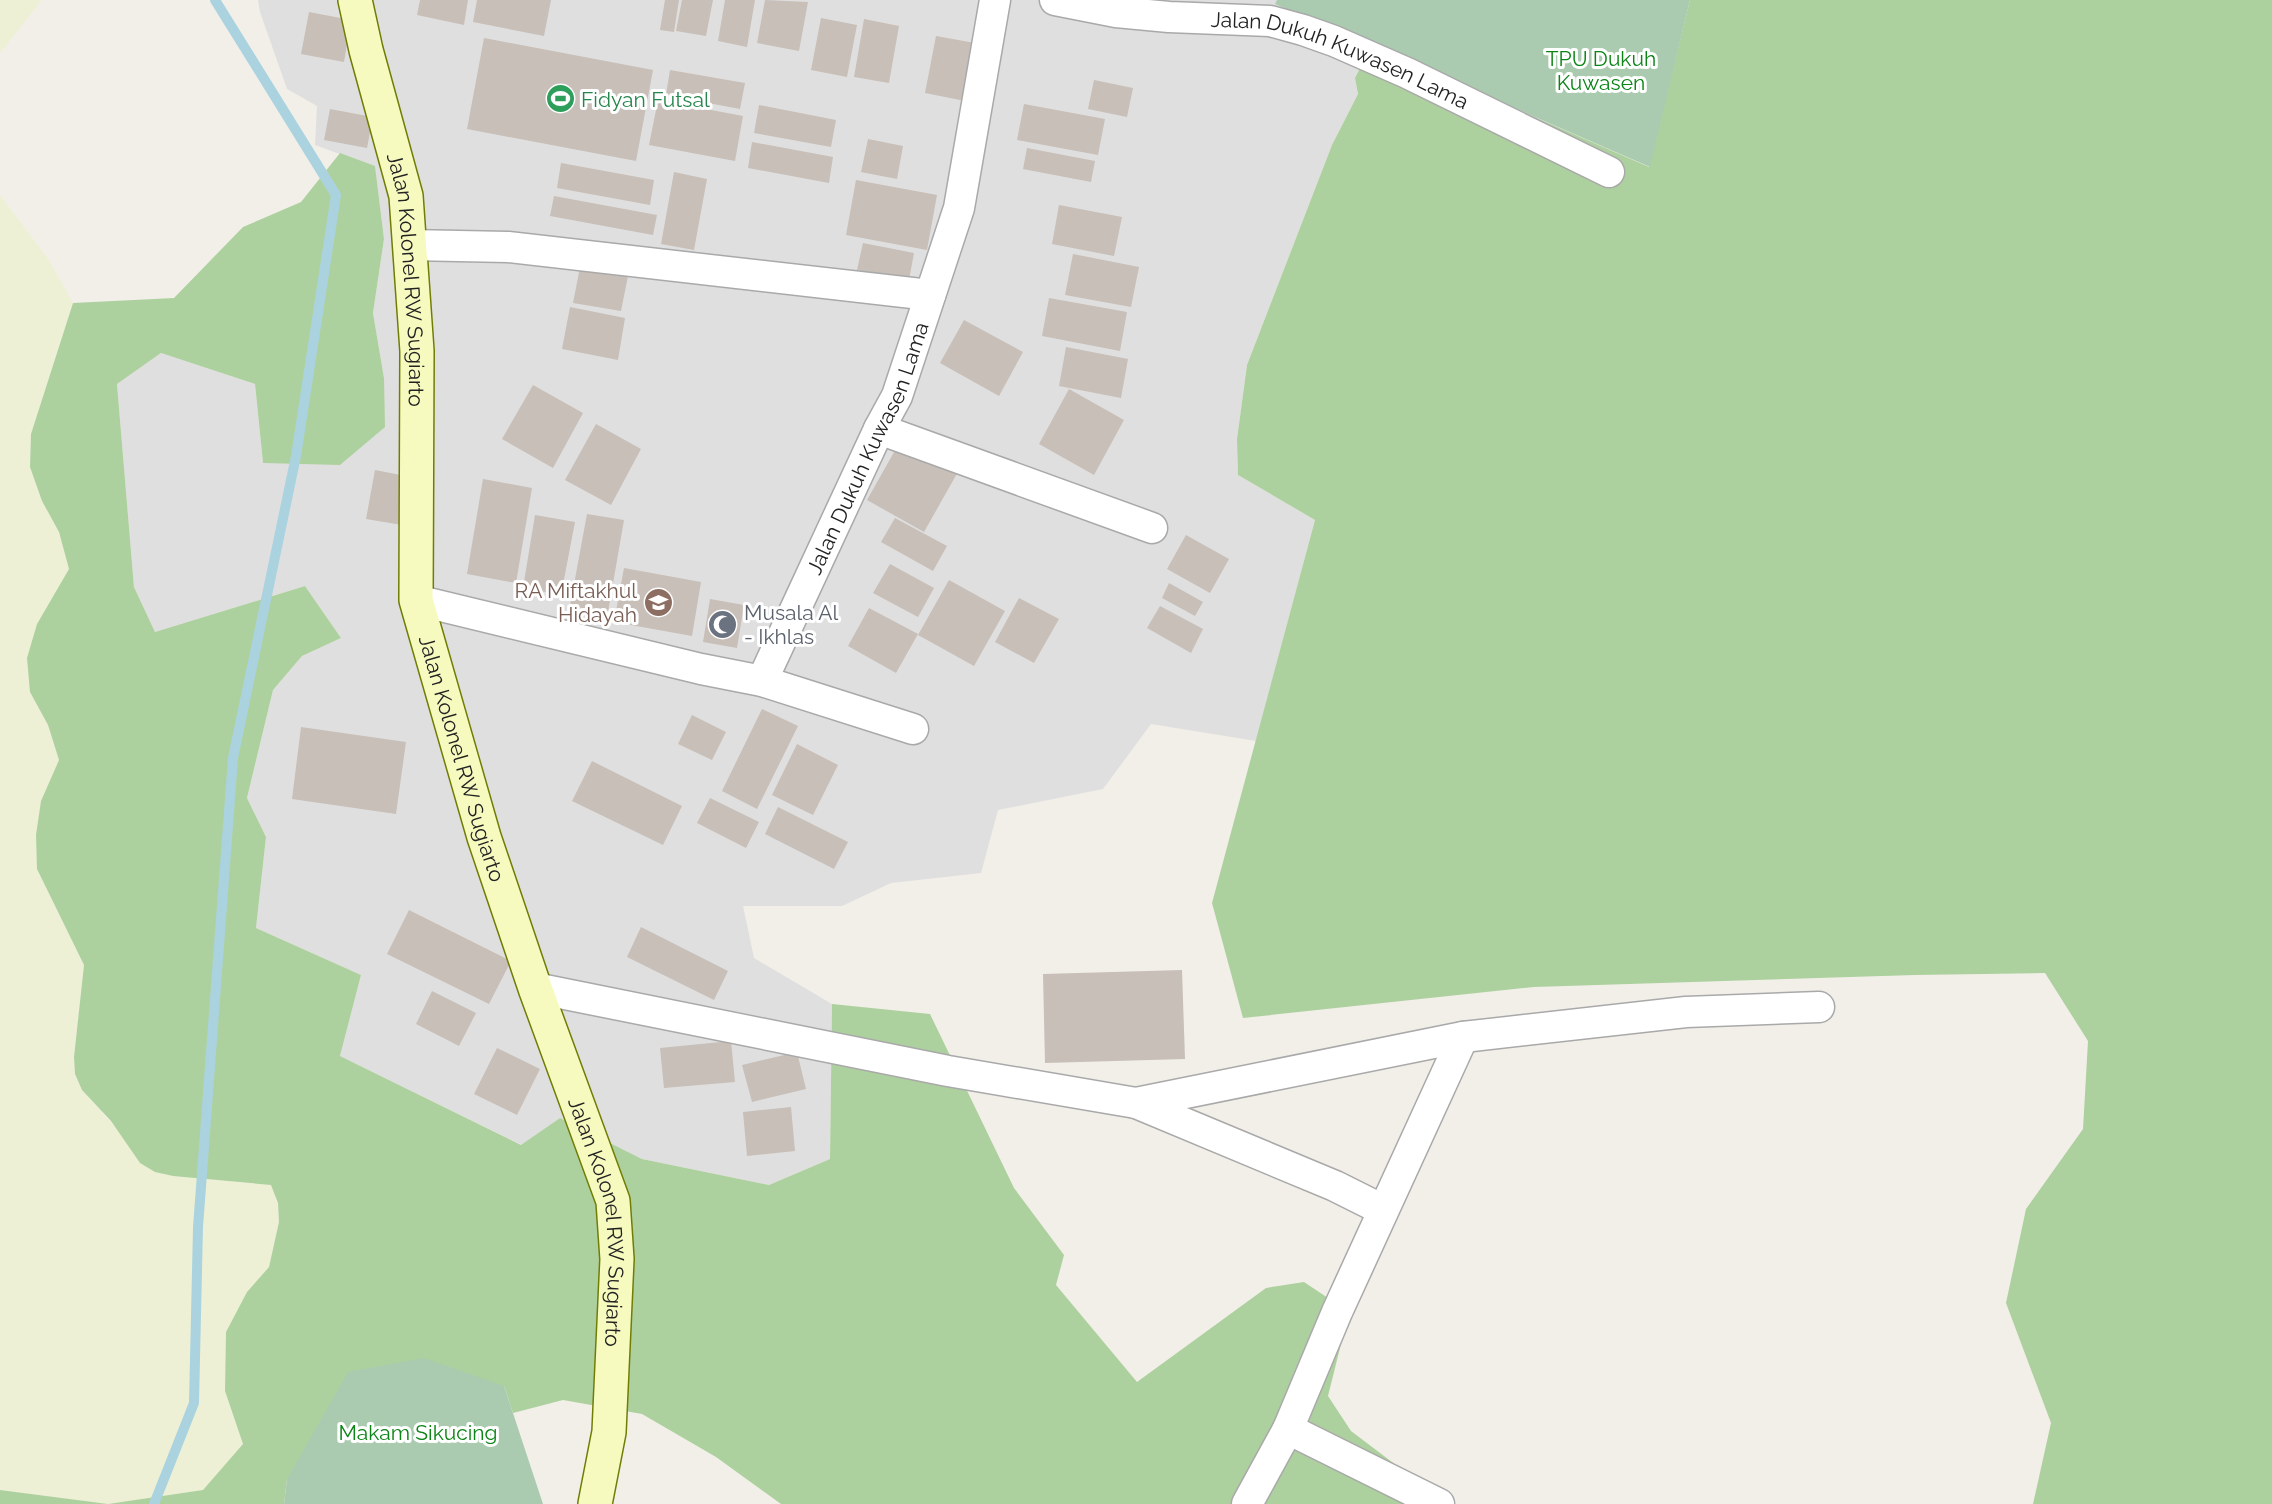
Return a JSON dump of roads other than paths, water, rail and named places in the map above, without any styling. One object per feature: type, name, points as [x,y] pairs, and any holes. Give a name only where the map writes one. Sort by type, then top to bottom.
[{"type":"main road","name":"Jalan Kolonel RW Sugiarto","points":[[355,0],[366,50],[406,196],[417,351],[416,600],[484,837],[535,988],[613,1201],[617,1259],[609,1432],[595,1504]]},
{"type":"street","name":"Jalan Dukuh Kuwasen Lama","points":[[762,681],[879,429],[897,396],[958,208],[995,0]]},
{"type":"street","name":"Jalan Dukuh Kuwasen Lama","points":[[1055,0],[1116,12],[1169,17],[1270,21],[1303,30],[1407,73],[1609,172]]},
{"type":"street","points":[[409,245],[508,247],[930,295]]},
{"type":"street","points":[[879,429],[1152,528]]},
{"type":"street","points":[[416,600],[701,669],[762,681],[914,729]]},
{"type":"street","points":[[535,988],[948,1071],[1136,1103],[1335,1185],[1383,1210]]},
{"type":"street","points":[[1136,1103],[1463,1037],[1686,1012],[1819,1007]]},
{"type":"street","points":[[1247,1504],[1288,1429],[1337,1312],[1463,1037]]},
{"type":"street","points":[[1288,1429],[1439,1504]]},
{"type":"waterway","points":[[154,1504],[194,1403],[198,1227],[233,758],[296,456],[336,195],[215,0]]},
{"type":"place","name":"Fidyan Futsal","points":[[560,99]]},
{"type":"place","name":"RA Miftakhul Hidayah","points":[[658,602]]},
{"type":"place","name":"Musala Al - Ikhlas","points":[[723,624]]},
{"type":"park label","name":"TPU Dukuh Kuwasen","points":[[1601,70]]},
{"type":"park label","name":"Makam Sikucing","points":[[418,1432]]}]
